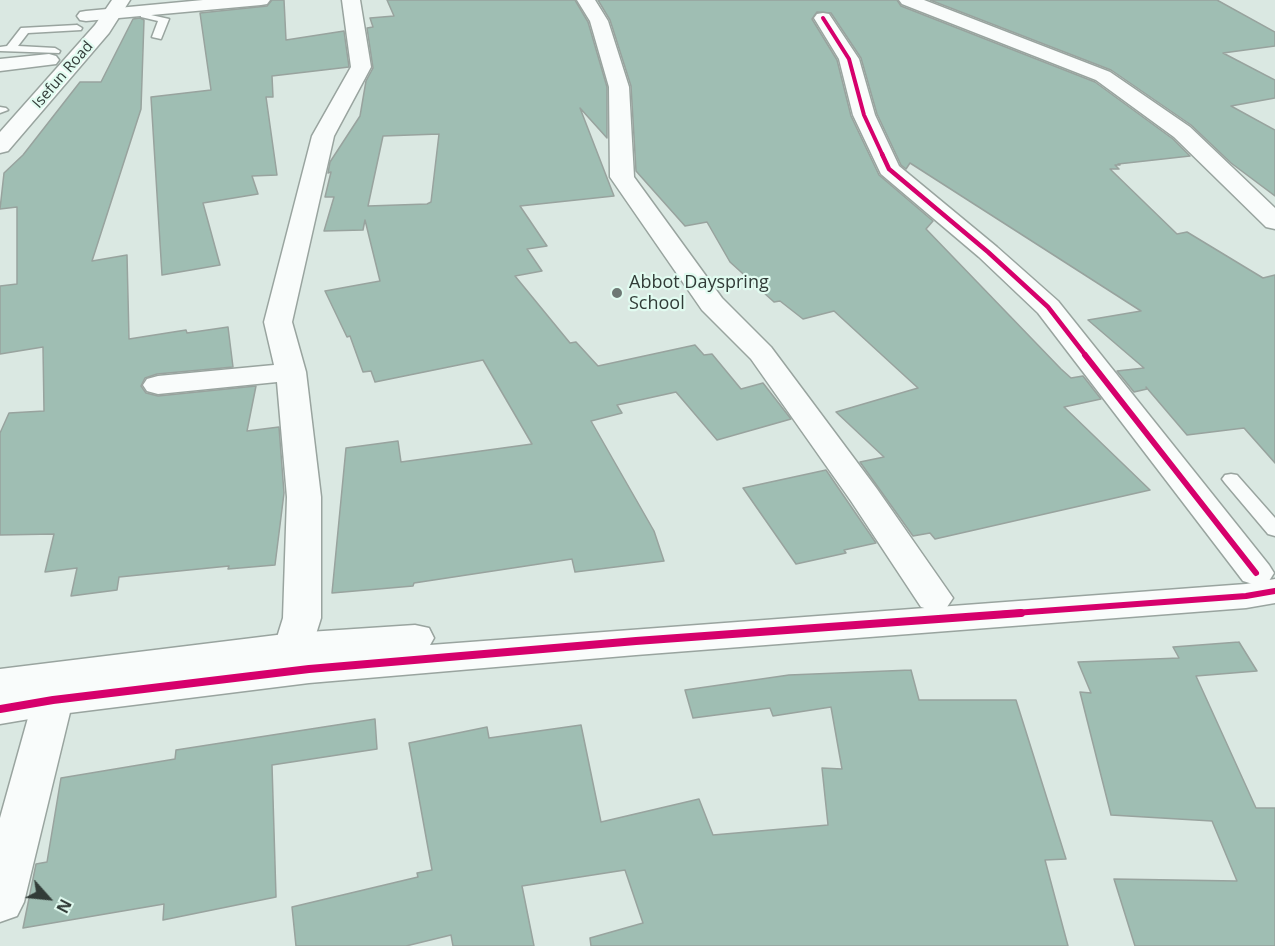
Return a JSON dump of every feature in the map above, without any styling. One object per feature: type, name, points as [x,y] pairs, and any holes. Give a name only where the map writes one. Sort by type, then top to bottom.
[{"type":"street","points":[[98,12],[145,11],[261,0]]},
{"type":"street","points":[[293,647],[302,618],[304,497],[291,372],[278,322],[323,136],[361,67],[351,0]]},
{"type":"street","points":[[586,0],[599,21],[619,87],[622,177],[712,304],[761,353],[865,496],[934,598]]},
{"type":"street","points":[[908,0],[1103,76],[1182,132],[1275,222]]},
{"type":"street","name":"Isefun Road","points":[[0,146],[102,28],[98,12],[1,110]]},
{"type":"street","points":[[823,18],[849,59],[864,115],[889,169],[988,252],[1048,307],[1269,578]]},
{"type":"street","points":[[0,65],[52,56]]},
{"type":"street","points":[[158,385],[291,372]]},
{"type":"street","points":[[0,684],[293,647],[934,598],[1269,578]]},
{"type":"street","points":[[0,709],[53,700],[309,669],[636,641],[1246,596],[1269,578]]},
{"type":"street","points":[[0,902],[53,700]]},
{"type":"lane","points":[[145,11],[146,17],[164,19],[157,37]]},
{"type":"lane","points":[[5,48],[25,30],[98,12]]},
{"type":"lane","points":[[5,48],[52,56]]},
{"type":"lane","points":[[1231,478],[1275,530]]},
{"type":"building","points":[[272,0],[284,0],[286,40],[344,31],[349,67],[272,76],[273,97],[266,97],[277,175],[252,176],[258,194],[203,203],[220,265],[162,275],[151,97],[211,90],[200,13],[267,6]]},
{"type":"building","points":[[387,0],[575,0],[588,22],[607,87],[607,138],[580,108],[614,196],[520,206],[547,246],[527,249],[542,271],[515,276],[570,343],[576,342],[598,366],[695,345],[704,355],[712,354],[741,389],[763,383],[791,419],[717,440],[676,392],[617,405],[622,413],[591,421],[654,531],[664,561],[575,572],[572,559],[414,583],[413,586],[332,593],[346,448],[398,441],[401,462],[532,444],[483,360],[375,382],[371,371],[363,372],[350,336],[347,337],[325,291],[380,281],[365,220],[363,230],[324,231],[334,197],[325,197],[331,172],[328,173],[330,162],[360,116],[366,81],[373,68],[367,28],[373,27],[370,18],[394,16]],"holes":[[[439,134],[431,202],[368,206],[383,136]]]},
{"type":"building","points":[[598,0],[897,0],[901,6],[1095,82],[1173,139],[1190,156],[1118,164],[1120,165],[1115,165],[1119,169],[1110,169],[1177,234],[1187,232],[1263,278],[1275,275],[1275,463],[1244,428],[1187,435],[1146,387],[1147,389],[1134,392],[1117,371],[1144,368],[1088,320],[1141,311],[910,163],[906,169],[901,165],[877,114],[861,58],[831,13],[817,12],[812,19],[837,60],[851,116],[879,175],[933,221],[926,229],[1061,369],[1071,378],[1083,376],[1101,399],[1064,407],[1150,490],[935,539],[930,533],[913,536],[860,462],[884,457],[836,412],[918,388],[834,311],[803,319],[780,301],[774,302],[730,262],[707,222],[685,226],[636,171],[631,86],[610,20]]},
{"type":"building","points":[[930,0],[1217,0],[1275,32],[1275,46],[1223,53],[1275,80],[1275,98],[1231,106],[1275,130],[1275,196],[1231,163],[1191,125],[1111,70]]},
{"type":"building","points":[[133,19],[144,20],[141,109],[92,261],[127,255],[129,339],[186,330],[187,333],[228,327],[233,367],[157,374],[145,378],[141,386],[146,393],[158,396],[256,386],[247,431],[279,427],[284,493],[275,565],[228,569],[229,566],[119,577],[117,590],[71,596],[77,568],[45,572],[54,534],[0,535],[0,433],[9,413],[44,411],[43,347],[0,354],[0,286],[17,284],[17,207],[0,209],[4,173],[23,155],[80,82],[101,82]]},
{"type":"building","points":[[826,470],[876,543],[844,550],[846,553],[796,564],[743,488]]},
{"type":"building","points":[[1239,642],[1257,671],[1196,676],[1256,808],[1275,808],[1275,946],[1135,946],[1114,879],[1237,881],[1212,821],[1111,815],[1080,692],[1091,693],[1078,662],[1179,658],[1173,647]]},
{"type":"building","points":[[911,670],[919,700],[1016,700],[1066,859],[1045,860],[1068,946],[591,946],[590,938],[643,923],[625,870],[522,886],[534,946],[453,946],[451,935],[406,946],[296,946],[292,907],[418,877],[417,873],[432,870],[409,743],[487,727],[489,738],[581,725],[601,822],[699,799],[713,835],[828,825],[822,768],[842,769],[831,707],[773,716],[770,708],[693,718],[685,690],[789,675]]},
{"type":"building","points":[[375,719],[377,749],[272,765],[276,897],[163,920],[164,904],[23,928],[36,864],[47,862],[61,778],[175,759],[176,750]]},
{"type":"cycle path","points":[[823,18],[849,59],[864,115],[889,169],[988,252],[1048,307],[1256,573]]},
{"type":"cycle path","points":[[0,709],[53,700],[309,669],[636,641],[1246,596],[1275,591]]},
{"type":"place","name":"Abbot Dayspring School","points":[[617,293]]}]
